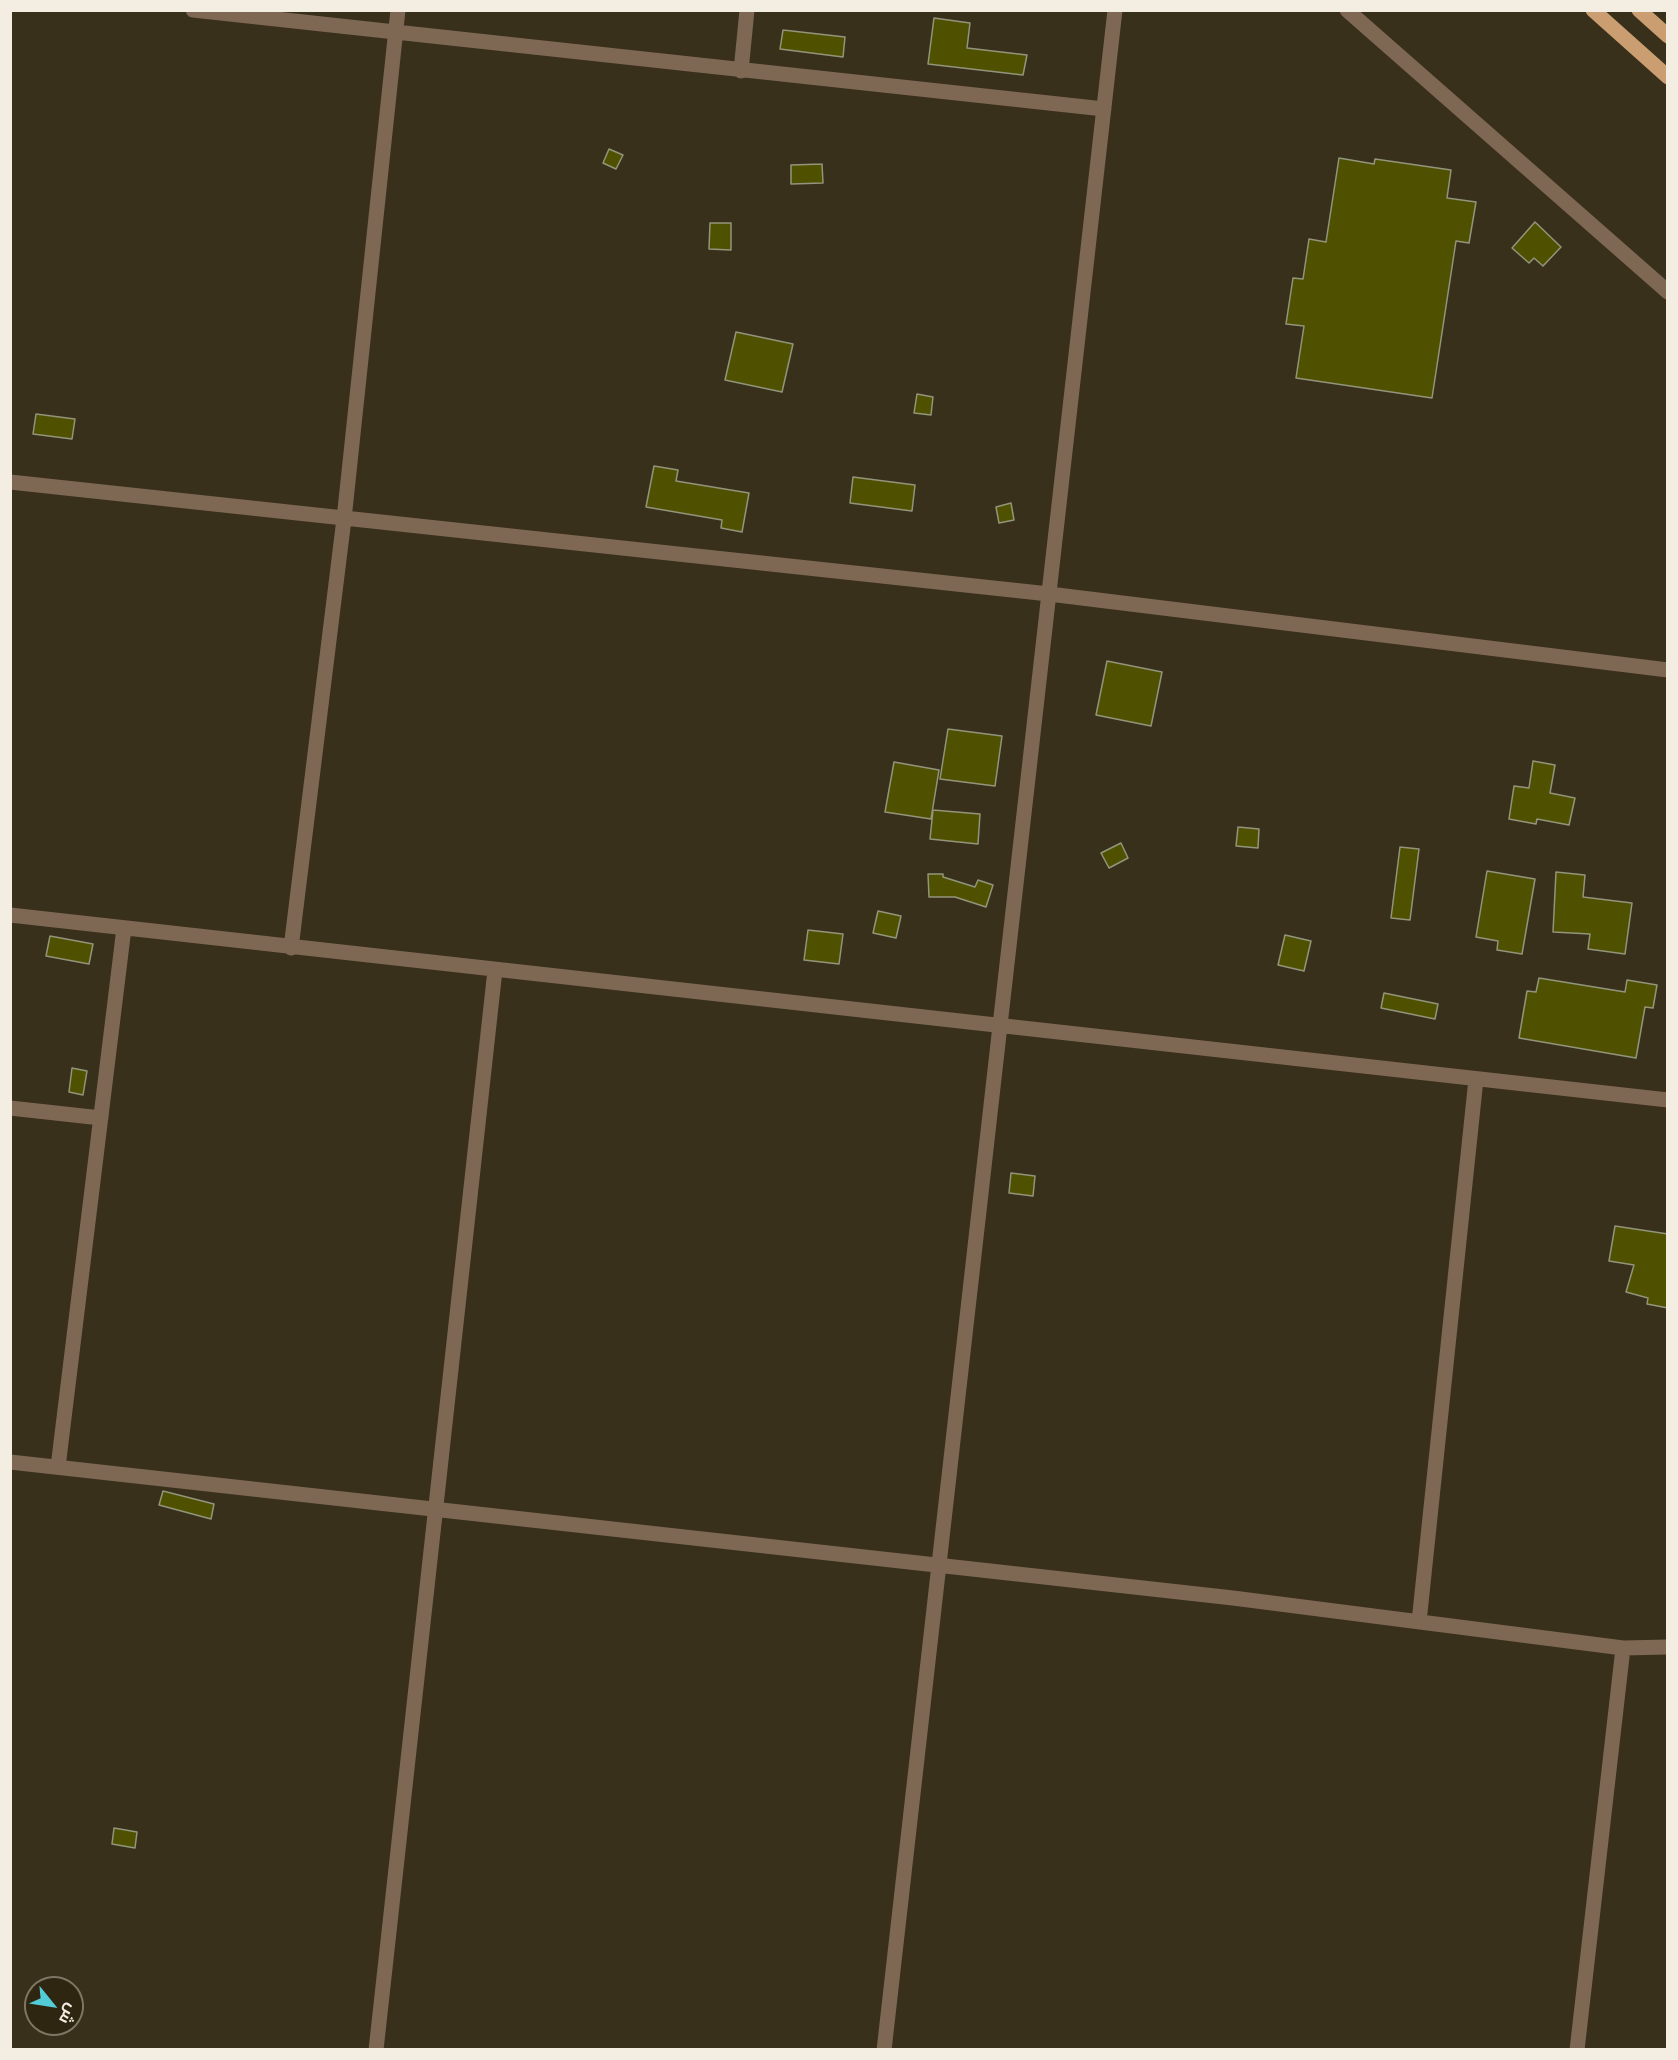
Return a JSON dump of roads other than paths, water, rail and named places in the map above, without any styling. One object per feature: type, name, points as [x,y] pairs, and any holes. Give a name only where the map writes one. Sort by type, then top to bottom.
[{"type":"main road","points":[[1593,10],[1668,77]]},
{"type":"main road","points":[[1639,10],[1668,36]]},
{"type":"lane","points":[[193,10],[395,34],[1104,109]]},
{"type":"lane","points":[[291,948],[344,519],[398,10]]},
{"type":"lane","points":[[741,71],[747,10]]},
{"type":"lane","points":[[884,2049],[1115,10]]},
{"type":"lane","points":[[1347,10],[1668,292]]},
{"type":"lane","points":[[10,482],[1049,594],[1668,670]]},
{"type":"lane","points":[[10,915],[1668,1100]]},
{"type":"lane","points":[[58,1467],[124,928]]},
{"type":"lane","points":[[376,2049],[495,970]]},
{"type":"lane","points":[[1419,1622],[1476,1079]]},
{"type":"lane","points":[[10,1107],[100,1118]]},
{"type":"lane","points":[[10,1462],[938,1565],[1623,1648],[1668,1647]]},
{"type":"lane","points":[[1577,2049],[1623,1648]]}]
